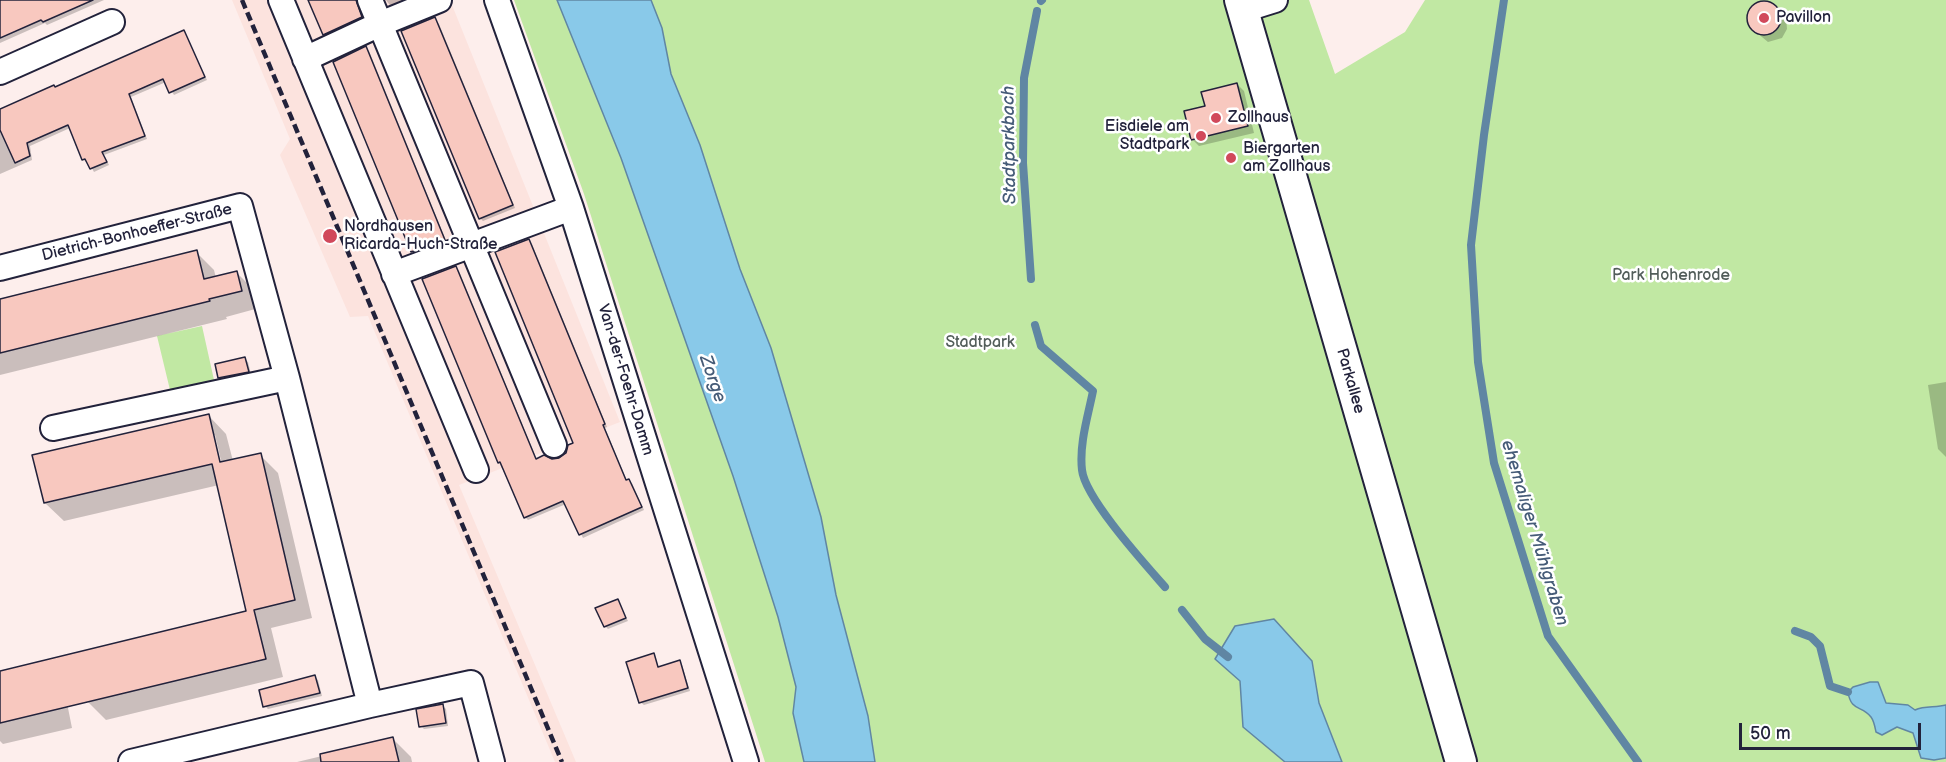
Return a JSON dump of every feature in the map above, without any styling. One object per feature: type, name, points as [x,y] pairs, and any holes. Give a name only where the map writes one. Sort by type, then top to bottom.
[{"type":"main road","name":"Parkallee","points":[[1241,5],[1461,762]]},
{"type":"street","points":[[281,0],[476,470]]},
{"type":"street","points":[[370,0],[554,445]]},
{"type":"street","points":[[305,59],[380,24],[439,0]]},
{"type":"street","name":"Van-der-Foehr-Damm","points":[[497,0],[571,208],[746,762]]},
{"type":"street","points":[[1241,5],[1275,0]]},
{"type":"street","points":[[0,72],[112,22]]},
{"type":"street","name":"Dietrich-Bonhoeffer-Straße","points":[[0,268],[240,206],[287,378],[370,705]]},
{"type":"street","points":[[394,274],[571,208]]},
{"type":"street","points":[[53,428],[287,378]]},
{"type":"street","points":[[131,762],[471,683],[492,762]]},
{"type":"shaded area","points":[[232,0],[450,0],[620,422],[459,485],[576,762],[555,762],[368,316],[350,317],[280,155],[290,139]]},
{"type":"green space","points":[[514,0],[1309,0],[1335,74],[1405,32],[1425,0],[1946,0],[1946,762],[765,762],[584,194]]},
{"type":"green space","points":[[202,326],[214,380],[170,390],[157,336]]},
{"type":"water","name":"Zorge","points":[[557,0],[651,0],[662,28],[671,74],[700,145],[740,269],[771,348],[821,517],[836,595],[868,716],[875,762],[804,762],[793,713],[796,687],[778,617],[733,476],[621,158]]},
{"type":"water","points":[[1274,619],[1312,661],[1319,703],[1342,762],[1285,762],[1243,727],[1240,681],[1215,659],[1235,626]]},
{"type":"water","points":[[1878,682],[1886,703],[1908,705],[1915,710],[1946,705],[1946,758],[1934,760],[1921,758],[1913,733],[1897,727],[1882,735],[1876,732],[1871,717],[1854,706],[1848,692],[1853,687]]},
{"type":"building","points":[[0,0],[93,0],[0,38]]},
{"type":"building","points":[[308,0],[356,0],[362,17],[323,35]]},
{"type":"building","name":"Pavillon","points":[[1764,1],[1776,6],[1781,18],[1776,30],[1764,35],[1752,30],[1747,18],[1752,6]]},
{"type":"building","points":[[435,17],[513,205],[479,219],[401,31]]},
{"type":"building","points":[[184,30],[205,77],[169,93],[163,79],[129,94],[145,136],[102,152],[107,162],[90,169],[85,159],[82,160],[68,125],[27,143],[30,156],[15,163],[0,130],[0,109]]},
{"type":"building","points":[[366,46],[445,240],[411,252],[333,62]]},
{"type":"building","name":"Zollhaus","points":[[1237,83],[1248,126],[1191,140],[1184,111],[1205,106],[1201,92]]},
{"type":"building","points":[[529,239],[626,480],[629,479],[642,507],[579,535],[563,501],[524,518],[500,462],[498,463],[422,279],[456,266],[536,459],[544,455],[552,459],[559,458],[566,453],[568,445],[573,443],[495,252]]},
{"type":"building","points":[[197,250],[204,279],[237,271],[242,291],[0,353],[0,299]]},
{"type":"building","points":[[245,357],[249,372],[218,378],[215,364]]},
{"type":"building","points":[[209,414],[220,462],[261,453],[295,600],[254,610],[266,659],[0,723],[0,671],[246,611],[212,464],[44,503],[32,455]]},
{"type":"building","points":[[618,599],[626,618],[604,627],[595,608]]},
{"type":"building","points":[[654,653],[658,667],[680,660],[688,688],[639,703],[626,662]]},
{"type":"building","points":[[315,675],[320,693],[263,707],[259,690]]},
{"type":"building","points":[[443,704],[446,723],[419,727],[416,709]]},
{"type":"building","points":[[393,737],[399,762],[321,762],[320,754]]},
{"type":"waterway","name":"ehemaliger Mühlgraben","points":[[1504,0],[1484,135],[1471,245],[1478,362],[1494,463],[1548,636],[1638,762]]},
{"type":"waterway","name":"Stadtparkbach","points":[[1031,279],[1023,163],[1024,78],[1037,11]]},
{"type":"waterway","name":"Stadtparkbach","points":[[1035,325],[1041,346],[1093,391],[1084,430],[1081,460],[1082,470],[1093,497],[1117,530],[1165,587]]},
{"type":"waterway","name":"Stadtparkbach","points":[[1182,610],[1205,639],[1228,657]]},
{"type":"waterway","points":[[1795,631],[1811,637],[1820,646],[1830,686],[1848,692]]},
{"type":"railway","points":[[242,0],[562,762]]},
{"type":"place","name":"Pavillon","points":[[1764,18]]},
{"type":"place","name":"Zollhaus","points":[[1216,118]]},
{"type":"place","name":"Eisdiele am Stadtpark","points":[[1201,136]]},
{"type":"place","name":"Biergarten am Zollhaus","points":[[1231,158]]},
{"type":"place","name":"Nordhausen Ricarda-Huch-Straße","points":[[330,236]]},
{"type":"park label","name":"Park Hohenrode","points":[[1671,276]]},
{"type":"park label","name":"Stadtpark","points":[[980,343]]}]
